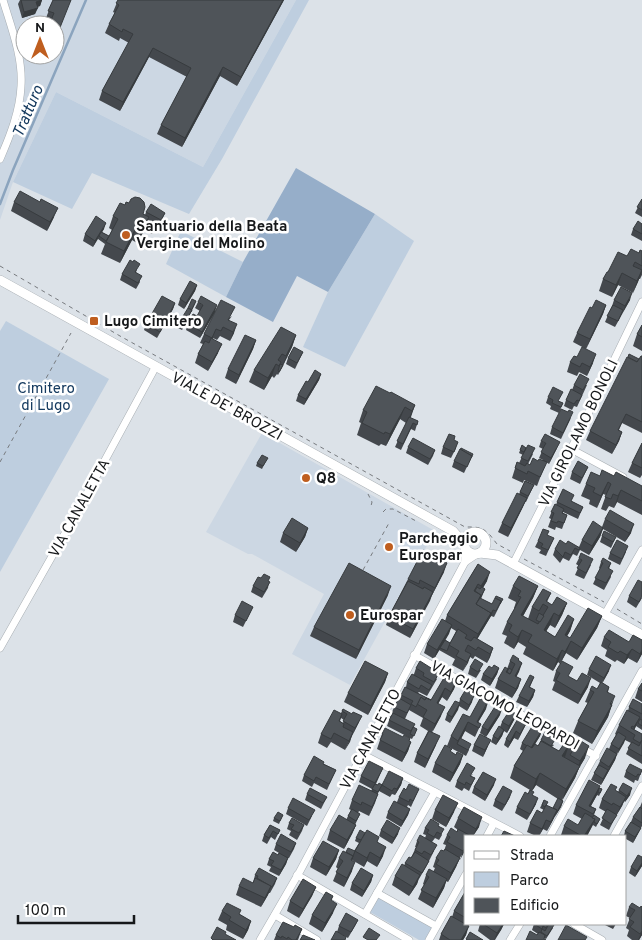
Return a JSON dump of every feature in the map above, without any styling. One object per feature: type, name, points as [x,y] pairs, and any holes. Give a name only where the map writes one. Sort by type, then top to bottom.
[{"type":"street","points":[[0,159],[18,107],[22,85],[15,40],[3,0]]},
{"type":"street","name":"VIALE DE' BROZZI","points":[[0,280],[453,531],[482,534],[497,555]]},
{"type":"street","name":"VIA GIROLAMO BONOLI","points":[[515,560],[642,302]]},
{"type":"street","name":"VIA CANALETTA","points":[[0,648],[72,521],[156,366]]},
{"type":"street","points":[[571,449],[626,479]]},
{"type":"street","name":"VIALE DE' BROZZI","points":[[453,531],[470,553],[497,555],[515,560],[642,635]]},
{"type":"street","points":[[464,546],[466,537],[472,533]]},
{"type":"street","points":[[464,562],[479,554],[485,548],[486,540]]},
{"type":"street","name":"VIA CANALETTO","points":[[260,940],[297,875],[464,562],[464,546]]},
{"type":"street","points":[[605,614],[642,550]]},
{"type":"street","name":"VIA GIACOMO LEOPARDI","points":[[414,655],[596,756]]},
{"type":"street","points":[[551,835],[642,671]]},
{"type":"street","points":[[362,754],[518,835]]},
{"type":"street","points":[[615,835],[642,786]]},
{"type":"street","points":[[365,914],[435,792]]},
{"type":"street","points":[[488,835],[494,823]]},
{"type":"street","points":[[297,875],[409,940]]},
{"type":"street","points":[[428,940],[464,877]]},
{"type":"street","points":[[377,893],[436,926]]},
{"type":"street","points":[[274,914],[316,940]]},
{"type":"street","points":[[510,940],[519,925]]},
{"type":"street","points":[[576,925],[602,940]]},
{"type":"path","points":[[0,266],[120,336],[465,527],[484,529],[515,560],[610,605],[642,624]]},
{"type":"path","points":[[0,462],[71,333]]},
{"type":"path","points":[[365,491],[370,496],[371,506]]},
{"type":"path","points":[[362,572],[389,523]]},
{"type":"shaded area","points":[[0,0],[296,0],[203,167],[56,92],[13,182],[0,220]]},
{"type":"shaded area","points":[[296,168],[375,214],[328,292],[297,276],[273,322],[226,297],[243,262]]},
{"type":"shaded area","points":[[262,433],[435,531],[350,685],[292,654],[324,594],[252,554],[248,554],[206,532]]},
{"type":"green space","points":[[296,0],[309,0],[222,159],[189,214],[92,173],[72,209],[13,182],[56,92],[203,167]]},
{"type":"green space","points":[[375,214],[414,241],[345,367],[303,347],[328,292]]},
{"type":"green space","points":[[181,231],[243,262],[226,297],[166,264]]},
{"type":"green space","name":"Cimitero di Lugo","points":[[6,321],[109,379],[0,572],[0,331]]},
{"type":"green space","points":[[379,896],[434,927],[426,940],[419,940],[370,912]]},
{"type":"building","points":[[21,0],[42,0],[36,2],[38,8],[24,12]]},
{"type":"building","points":[[53,0],[71,0],[65,15],[53,15],[54,13],[48,11]]},
{"type":"building","points":[[118,0],[283,0],[241,77],[223,67],[185,138],[161,125],[191,68],[153,48],[123,102],[102,91],[133,34],[123,29],[122,32],[109,24],[119,5],[116,3]]},
{"type":"building","points":[[20,191],[40,202],[41,199],[58,208],[50,222],[14,202]]},
{"type":"building","name":"Santuario della Beata Vergine del Molino","points":[[135,197],[140,198],[144,202],[143,214],[149,217],[141,231],[136,228],[124,251],[106,242],[118,219],[113,216],[120,203],[125,205],[126,202],[129,203]]},
{"type":"building","points":[[642,199],[642,210],[637,207]]},
{"type":"building","points":[[151,204],[165,213],[161,220],[146,212]]},
{"type":"building","points":[[96,216],[106,223],[95,241],[85,234]]},
{"type":"building","points":[[638,221],[642,224],[642,234],[633,229]]},
{"type":"building","points":[[150,223],[156,226],[153,231],[147,228]]},
{"type":"building","points":[[101,232],[109,236],[106,241],[99,236]]},
{"type":"building","points":[[631,249],[639,253],[640,250],[642,251],[642,266],[635,262],[633,266],[642,270],[637,281],[622,273],[616,285],[603,279],[618,252],[627,256]]},
{"type":"building","points":[[130,260],[140,264],[135,272],[142,276],[138,283],[122,274]]},
{"type":"building","points":[[190,281],[197,285],[186,303],[180,299]]},
{"type":"building","points":[[621,287],[632,293],[625,306],[614,300]]},
{"type":"building","points":[[162,296],[175,303],[160,332],[146,324]]},
{"type":"building","points":[[201,296],[217,305],[202,332],[188,324],[193,314],[197,316],[203,305],[198,302]]},
{"type":"building","points":[[192,299],[196,301],[192,310],[188,308]]},
{"type":"building","points":[[221,300],[235,307],[228,320],[237,324],[233,332],[223,327],[221,331],[216,329],[212,338],[204,334]]},
{"type":"building","points":[[596,300],[606,305],[590,339],[577,333],[590,307],[592,308]]},
{"type":"building","points":[[613,305],[623,310],[618,321],[607,316]]},
{"type":"building","points":[[188,308],[192,310],[184,324],[180,321]]},
{"type":"building","points":[[642,325],[642,337],[637,334]]},
{"type":"building","points":[[281,327],[296,335],[286,356],[282,354],[278,360],[281,362],[279,366],[276,364],[268,378],[254,370]]},
{"type":"building","points":[[245,335],[256,340],[239,375],[228,369]]},
{"type":"building","points":[[211,338],[222,344],[212,362],[198,354],[205,341],[209,343]]},
{"type":"building","points":[[294,347],[303,352],[297,363],[288,358]]},
{"type":"building","points":[[582,347],[596,354],[590,367],[582,363],[580,367],[570,362],[574,356],[577,357]]},
{"type":"building","points":[[629,354],[639,359],[637,362],[628,357]]},
{"type":"building","points":[[641,356],[642,422],[626,414],[618,430],[622,432],[616,445],[590,431],[627,357],[637,362]]},
{"type":"building","points":[[280,364],[283,365],[279,372],[278,371]]},
{"type":"building","points":[[315,370],[321,374],[306,399],[298,395]]},
{"type":"building","points":[[580,374],[589,379],[583,390],[574,385]]},
{"type":"building","points":[[376,386],[415,405],[412,411],[405,407],[390,434],[385,432],[384,434],[362,423],[367,412],[363,410]]},
{"type":"building","points":[[553,387],[563,392],[558,401],[563,403],[561,407],[552,403],[553,400],[548,397]]},
{"type":"building","points":[[571,389],[582,395],[579,401],[577,400],[574,404],[566,400]]},
{"type":"building","points":[[561,409],[573,412],[563,433],[552,427]]},
{"type":"building","points":[[409,417],[418,421],[417,425],[413,423],[403,444],[397,441]]},
{"type":"building","points":[[449,434],[455,436],[454,440],[458,442],[454,452],[443,447]]},
{"type":"building","points":[[545,434],[560,442],[551,458],[541,452],[546,443],[541,441]]},
{"type":"building","points":[[413,438],[435,450],[430,459],[408,447]]},
{"type":"building","points":[[642,443],[642,468],[632,463]]},
{"type":"building","points":[[522,445],[526,448],[524,452],[520,450]]},
{"type":"building","points":[[528,445],[535,448],[528,461],[521,458]]},
{"type":"building","points":[[461,448],[473,454],[472,456],[460,450]]},
{"type":"building","points":[[460,449],[472,456],[467,467],[454,461]]},
{"type":"building","points":[[262,455],[268,458],[263,466],[257,463]]},
{"type":"building","points":[[533,458],[538,461],[539,459],[547,462],[540,477],[528,471],[527,474],[515,468],[517,462],[525,466],[527,463],[530,465]]},
{"type":"building","points":[[578,461],[588,467],[582,478],[572,472]]},
{"type":"building","points":[[602,470],[614,476],[616,472],[642,486],[642,501],[621,490],[618,496],[613,494],[611,499],[605,497],[611,484],[608,482],[601,496],[593,492],[595,488],[586,484],[591,472],[600,476]]},
{"type":"building","points":[[525,481],[534,485],[528,496],[520,492]]},
{"type":"building","points":[[563,489],[574,495],[571,501],[583,507],[580,513],[557,502]]},
{"type":"building","points":[[517,493],[527,498],[511,528],[502,523]]},
{"type":"building","points":[[555,504],[564,509],[562,513],[567,515],[564,523],[551,521],[554,513],[551,512]]},
{"type":"building","points":[[610,510],[634,524],[629,533],[605,519]]},
{"type":"building","points":[[292,518],[308,528],[300,543],[283,533]]},
{"type":"building","points":[[593,521],[603,528],[592,546],[582,540]]},
{"type":"building","points":[[543,529],[549,531],[547,535],[554,538],[548,550],[541,547],[543,544],[538,541]]},
{"type":"building","points":[[604,531],[616,537],[613,542],[602,536]]},
{"type":"building","points":[[560,540],[566,544],[568,541],[580,548],[579,550],[575,548],[571,555],[565,552],[563,557],[555,549]]},
{"type":"building","points":[[617,540],[628,546],[622,559],[610,553]]},
{"type":"building","points":[[423,550],[447,563],[435,588],[420,580],[419,584],[408,579]]},
{"type":"building","points":[[581,553],[593,559],[586,573],[577,568],[582,560],[579,558]]},
{"type":"building","points":[[603,558],[611,563],[608,568],[613,571],[606,583],[595,578],[603,563],[601,562]]},
{"type":"building","points":[[349,563],[391,586],[359,650],[314,627]]},
{"type":"building","points":[[478,564],[490,572],[481,586],[478,584],[474,591],[481,595],[476,604],[491,613],[478,634],[447,615]]},
{"type":"building","points":[[264,574],[270,577],[268,581],[270,582],[264,592],[253,586],[258,577],[261,578]]},
{"type":"building","points":[[519,576],[538,586],[521,615],[538,624],[548,607],[543,604],[539,611],[532,607],[543,589],[551,593],[546,601],[552,605],[557,597],[567,603],[559,616],[554,613],[544,630],[555,637],[568,615],[574,619],[565,635],[570,638],[588,608],[602,616],[582,648],[571,641],[565,652],[562,650],[557,659],[528,642],[532,635],[522,630],[518,637],[509,631],[512,625],[507,622],[521,597],[518,596],[521,591],[513,586]]},
{"type":"building","points":[[638,580],[642,582],[642,596],[639,602],[629,596]]},
{"type":"building","points":[[408,581],[433,592],[413,629],[389,616]]},
{"type":"building","points":[[477,587],[485,589],[480,598],[481,595],[475,591]]},
{"type":"building","points":[[496,596],[503,599],[500,604],[501,601],[495,598]]},
{"type":"building","points":[[480,598],[492,604],[495,598],[501,601],[496,611],[493,610],[490,616],[491,613],[476,604]]},
{"type":"building","points":[[242,601],[253,607],[246,621],[235,615]]},
{"type":"building","points":[[539,613],[544,616],[540,622],[536,620]]},
{"type":"building","points":[[442,619],[452,625],[437,650],[427,644]]},
{"type":"building","points":[[458,629],[467,635],[465,638],[471,641],[474,637],[493,648],[490,654],[478,647],[476,650],[468,645],[465,651],[471,654],[467,662],[456,656],[459,651],[449,645]]},
{"type":"building","points":[[609,630],[629,642],[633,635],[642,640],[640,654],[632,649],[627,655],[620,651],[618,653],[608,647],[611,642],[604,637]]},
{"type":"building","points":[[445,640],[450,643],[447,651],[440,648]]},
{"type":"building","points":[[513,655],[522,663],[515,676],[521,679],[516,689],[498,679],[505,667],[508,669],[506,672],[510,674],[515,664],[510,661]]},
{"type":"building","points":[[596,656],[611,665],[604,678],[589,669]]},
{"type":"building","points":[[475,659],[483,664],[478,672],[470,667]]},
{"type":"building","points":[[365,661],[388,673],[371,706],[348,693]]},
{"type":"building","points":[[420,661],[439,673],[434,682],[423,676],[424,673],[416,668]]},
{"type":"building","points":[[562,661],[573,667],[568,676],[577,681],[582,673],[591,678],[581,695],[556,680],[560,673],[556,671]]},
{"type":"building","points":[[494,665],[499,668],[492,679],[483,674],[489,666],[492,668]]},
{"type":"building","points":[[509,668],[512,670],[510,674],[507,672]]},
{"type":"building","points":[[412,674],[432,685],[429,690],[421,685],[419,689],[407,682]]},
{"type":"building","points":[[530,675],[534,677],[529,687],[535,690],[529,701],[519,696]]},
{"type":"building","points":[[445,676],[452,680],[453,678],[457,680],[451,692],[445,688],[437,703],[445,707],[435,724],[423,717],[427,710],[417,704],[421,697],[425,700],[426,698],[431,700]]},
{"type":"building","points":[[601,682],[609,687],[607,692],[615,696],[597,731],[578,721],[594,692],[590,690],[592,686],[597,689]]},
{"type":"building","points":[[642,683],[642,691],[638,689]]},
{"type":"building","points":[[405,687],[431,700],[426,698],[425,700],[421,697],[416,707],[411,704],[413,701],[401,695]]},
{"type":"building","points":[[466,689],[474,696],[469,705],[460,699]]},
{"type":"building","points":[[482,695],[489,699],[477,722],[481,724],[479,728],[468,722],[458,741],[451,736],[463,714],[470,717]]},
{"type":"building","points":[[399,698],[411,705],[407,713],[394,707]]},
{"type":"building","points":[[633,699],[642,704],[642,714],[629,707]]},
{"type":"building","points":[[455,701],[460,703],[452,717],[447,714]]},
{"type":"building","points":[[496,705],[502,709],[488,730],[482,727]]},
{"type":"building","points":[[343,709],[352,714],[353,712],[362,716],[355,728],[343,721],[347,714],[342,711]]},
{"type":"building","points":[[334,710],[342,714],[339,721],[344,724],[343,727],[353,732],[349,741],[334,733],[331,739],[321,734]]},
{"type":"building","points":[[510,710],[516,714],[509,726],[502,722]]},
{"type":"building","points":[[627,710],[640,717],[634,727],[632,726],[631,728],[642,734],[640,743],[633,739],[635,735],[619,725]]},
{"type":"building","points":[[393,713],[415,724],[411,731],[389,720]]},
{"type":"building","points":[[519,717],[527,722],[520,734],[516,731],[510,742],[506,739]]},
{"type":"building","points":[[640,719],[642,720],[642,726],[638,723]]},
{"type":"building","points":[[533,725],[542,730],[531,748],[522,743]]},
{"type":"building","points":[[499,726],[504,730],[498,739],[493,736]]},
{"type":"building","points":[[413,727],[417,729],[414,736],[410,734]]},
{"type":"building","points":[[385,728],[403,737],[404,735],[410,738],[409,741],[411,742],[405,753],[380,740]]},
{"type":"building","points":[[429,731],[440,736],[428,759],[417,753]]},
{"type":"building","points":[[545,732],[556,738],[551,746],[541,740]]},
{"type":"building","points":[[618,732],[626,737],[619,749],[611,744]]},
{"type":"building","points":[[480,734],[491,740],[485,750],[474,745]]},
{"type":"building","points":[[460,738],[471,744],[468,750],[457,744]]},
{"type":"building","points":[[568,738],[579,744],[581,741],[589,746],[580,761],[570,755],[574,748],[569,745],[562,756],[580,766],[566,789],[540,773],[536,779],[514,766],[527,745],[532,748],[535,744],[538,746],[541,741],[559,751]]},
{"type":"building","points":[[642,740],[642,756],[628,748],[632,742],[639,746]]},
{"type":"building","points":[[445,745],[452,749],[450,751],[456,755],[457,752],[463,755],[453,773],[435,763]]},
{"type":"building","points":[[607,748],[617,754],[609,767],[600,761]]},
{"type":"building","points":[[314,756],[324,762],[323,764],[336,770],[329,784],[316,777],[314,781],[304,775]]},
{"type":"building","points":[[369,761],[383,768],[375,783],[361,776]]},
{"type":"building","points":[[467,763],[475,768],[470,776],[475,778],[471,785],[466,782],[465,785],[457,781]]},
{"type":"building","points":[[630,764],[642,770],[640,775],[638,774],[636,777],[626,771]]},
{"type":"building","points":[[599,765],[608,770],[603,779],[594,773]]},
{"type":"building","points":[[389,771],[403,778],[397,789],[394,788],[392,791],[382,785]]},
{"type":"building","points":[[483,772],[496,779],[487,795],[474,787]]},
{"type":"building","points":[[589,780],[600,786],[589,806],[596,809],[593,814],[576,805]]},
{"type":"building","points":[[379,783],[382,785],[378,792],[372,789],[375,784],[378,785]]},
{"type":"building","points":[[623,783],[632,788],[627,796],[619,790]]},
{"type":"building","points":[[409,784],[419,789],[413,801],[410,799],[409,802],[399,797],[404,788],[406,790]]},
{"type":"building","points":[[611,784],[617,787],[615,790],[626,797],[620,807],[602,799]]},
{"type":"building","points":[[359,785],[378,794],[372,807],[362,802],[361,805],[352,800]]},
{"type":"building","points":[[503,786],[512,791],[505,805],[495,800]]},
{"type":"building","points":[[310,788],[327,797],[323,803],[307,794]]},
{"type":"building","points":[[530,790],[534,792],[532,795],[538,798],[530,814],[517,807],[525,792],[528,794]]},
{"type":"building","points":[[443,795],[458,803],[449,818],[435,810]]},
{"type":"building","points":[[293,798],[315,810],[309,820],[288,808]]},
{"type":"building","points":[[558,798],[563,801],[557,812],[553,808]]},
{"type":"building","points":[[544,800],[548,802],[545,807],[542,805]]},
{"type":"building","points":[[394,801],[410,809],[403,821],[388,812]]},
{"type":"building","points":[[546,805],[557,810],[551,822],[546,820],[542,829],[530,823],[537,810],[542,813]]},
{"type":"building","points":[[464,807],[482,817],[476,829],[458,818]]},
{"type":"building","points":[[640,807],[642,809],[642,823],[633,817]]},
{"type":"building","points":[[352,809],[360,814],[356,821],[348,816]]},
{"type":"building","points":[[607,809],[617,815],[611,824],[602,818]]},
{"type":"building","points":[[278,812],[283,815],[280,821],[274,818]]},
{"type":"building","points":[[585,813],[595,819],[585,835],[580,835],[564,826],[568,819],[578,825]]},
{"type":"building","points":[[339,815],[356,825],[347,840],[330,830]]},
{"type":"building","points":[[594,815],[600,819],[597,824],[594,822],[595,819],[592,818]]},
{"type":"building","points":[[292,818],[304,825],[299,833],[291,829],[294,825],[289,823]]},
{"type":"building","points":[[431,819],[444,829],[441,834],[437,832],[434,837],[427,833],[429,830],[425,828]]},
{"type":"building","points":[[387,820],[400,828],[394,838],[381,830]]},
{"type":"building","points":[[631,822],[641,828],[635,837],[625,831]]},
{"type":"building","points":[[270,825],[280,830],[278,834],[273,831],[269,838],[264,835]]},
{"type":"building","points":[[451,828],[457,832],[458,829],[469,835],[464,835],[463,851],[447,842],[450,837],[447,835]]},
{"type":"building","points":[[360,830],[365,833],[361,840],[356,838]]},
{"type":"building","points":[[367,830],[379,837],[377,842],[386,847],[380,858],[370,852],[367,858],[355,851]]},
{"type":"building","points":[[504,831],[513,835],[502,835]]},
{"type":"building","points":[[281,834],[296,843],[291,852],[276,844]]},
{"type":"building","points":[[420,835],[437,845],[431,855],[424,851],[422,854],[415,850]]},
{"type":"building","points":[[323,841],[339,850],[329,867],[313,858]]},
{"type":"building","points":[[348,848],[355,851],[352,859],[353,856],[346,852]]},
{"type":"building","points":[[445,849],[460,858],[451,873],[436,864],[439,860],[436,858],[441,850],[444,851]]},
{"type":"building","points":[[343,851],[353,856],[351,860],[355,862],[347,878],[336,872],[343,861],[339,858]]},
{"type":"building","points":[[273,852],[288,858],[281,870],[271,865],[274,861],[269,859]]},
{"type":"building","points":[[415,852],[429,861],[422,873],[405,863]]},
{"type":"building","points":[[638,855],[642,857],[642,863],[637,871],[631,867]]},
{"type":"building","points":[[402,864],[420,875],[413,887],[395,876]]},
{"type":"building","points":[[259,868],[277,878],[272,887],[257,878],[258,876],[255,875]]},
{"type":"building","points":[[361,868],[373,875],[364,891],[352,883]]},
{"type":"building","points":[[429,869],[447,879],[436,898],[421,890],[429,877],[426,875]]},
{"type":"building","points":[[243,878],[253,883],[255,878],[271,886],[265,898],[239,886]]},
{"type":"building","points":[[303,879],[316,887],[303,909],[290,901]]},
{"type":"building","points":[[326,892],[333,896],[331,900],[337,904],[325,923],[312,915]]},
{"type":"building","points":[[464,894],[464,917],[454,911]]},
{"type":"building","points":[[227,903],[241,910],[239,914],[251,921],[246,930],[229,920],[231,917],[222,911]]},
{"type":"building","points":[[632,903],[640,908],[642,907],[642,931],[640,934],[630,927],[634,922],[629,919],[635,910],[629,907]]},
{"type":"building","points":[[346,913],[358,920],[351,932],[339,926]]},
{"type":"building","points":[[451,916],[464,925],[469,926],[461,940],[450,940],[441,934]]},
{"type":"building","points":[[283,922],[302,929],[296,940],[288,937],[287,939],[282,936],[281,938],[276,935]]},
{"type":"building","points":[[485,925],[502,925],[497,933]]},
{"type":"building","points":[[536,925],[548,925],[546,928],[543,926],[542,929]]},
{"type":"building","points":[[548,925],[554,925],[547,936],[541,932],[542,929],[545,931]]},
{"type":"building","points":[[566,925],[587,937],[585,940],[558,940]]},
{"type":"building","points":[[217,927],[236,940],[213,940],[211,938]]},
{"type":"building","points":[[369,928],[380,935],[376,940],[368,940],[363,937]]},
{"type":"building","points":[[336,931],[346,937],[345,940],[331,940]]},
{"type":"building","points":[[530,931],[537,935],[539,932],[545,935],[544,939],[546,940],[526,940]]},
{"type":"building","points":[[470,932],[483,940],[467,940]]},
{"type":"building","points":[[303,935],[315,940],[300,940]]},
{"type":"waterway","name":"Tratturo","points":[[0,204],[86,0]]},
{"type":"place","name":"Santuario della Beata Vergine del Molino","points":[[126,235]]},
{"type":"place","name":"Lugo Cimitero","points":[[94,321]]},
{"type":"place","name":"Q8","points":[[306,478]]},
{"type":"place","name":"Parcheggio Eurospar","points":[[389,547]]},
{"type":"place","name":"Eurospar","points":[[350,615]]}]
